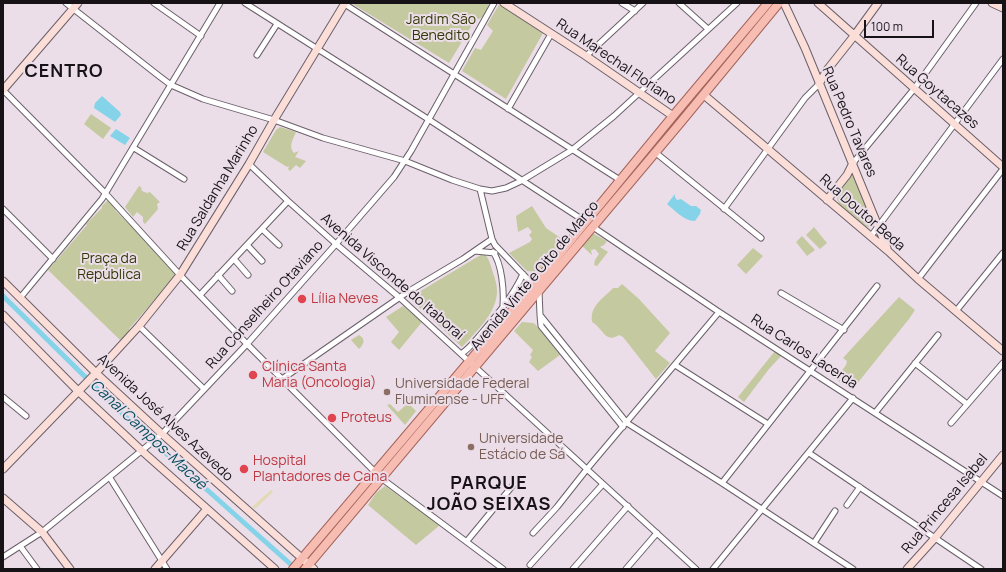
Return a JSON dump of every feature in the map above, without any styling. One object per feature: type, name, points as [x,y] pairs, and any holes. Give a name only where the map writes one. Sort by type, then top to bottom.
[{"type":"main road","name":"Rua Saldanha Marinho","points":[[3,469],[139,326],[180,275],[250,164],[274,120],[344,3]]},
{"type":"main road","name":"Rua Marechal Floriano","points":[[504,3],[586,56],[673,116]]},
{"type":"main road","name":"Avenida Vinte e Oito de Março","points":[[589,224],[620,180],[768,3]]},
{"type":"main road","name":"Avenida Vinte e Oito de Março","points":[[297,564],[375,472],[472,364],[589,224],[656,152],[780,3]]},
{"type":"main road","name":"Rua Pedro Tavares","points":[[784,3],[805,48],[888,251]]},
{"type":"main road","name":"Rua Goytacazes","points":[[818,3],[1003,168]]},
{"type":"main road","points":[[819,84],[827,70],[878,3]]},
{"type":"main road","points":[[992,3],[1003,8]]},
{"type":"main road","points":[[3,90],[76,6]]},
{"type":"main road","points":[[813,70],[818,72],[827,70]]},
{"type":"main road","name":"Rua Doutor Beda","points":[[704,95],[1003,351]]},
{"type":"main road","points":[[673,116],[681,122]]},
{"type":"main road","points":[[828,200],[847,175],[853,163]]},
{"type":"main road","points":[[847,175],[857,173]]},
{"type":"main road","name":"Avenida José Alves Azevedo","points":[[3,281],[91,378],[159,437],[297,564],[309,568]]},
{"type":"main road","points":[[4,318],[78,391],[145,448],[207,509],[275,569]]},
{"type":"main road","name":"Avenida Vinte e Oito de Março","points":[[309,568],[472,364]]},
{"type":"main road","name":"Rua Princesa Isabel","points":[[907,569],[935,538],[1003,455]]},
{"type":"main road","points":[[3,498],[42,532],[70,569]]},
{"type":"main road","points":[[155,569],[207,509]]},
{"type":"street","points":[[66,3],[76,6],[171,85],[203,100],[274,120],[323,138],[405,161],[452,180],[480,189],[492,191],[506,188],[521,181],[572,150],[640,93],[737,3]]},
{"type":"street","points":[[154,3],[201,36]]},
{"type":"street","points":[[20,298],[106,194],[220,3]]},
{"type":"street","name":"Rua Carlos Lacerda","points":[[245,3],[428,119],[589,224],[719,312],[1003,496]]},
{"type":"street","points":[[344,3],[620,180]]},
{"type":"street","name":"Rua Conselheiro Otaviano","points":[[3,557],[42,532],[159,437],[247,344],[336,244],[394,177],[405,161],[453,73],[494,3]]},
{"type":"street","points":[[622,3],[635,12]]},
{"type":"street","points":[[586,56],[644,3]]},
{"type":"street","points":[[679,3],[708,29]]},
{"type":"street","points":[[853,163],[914,89],[976,3]]},
{"type":"street","points":[[257,55],[277,24]]},
{"type":"street","points":[[508,109],[551,34]]},
{"type":"street","points":[[870,236],[1003,59]]},
{"type":"street","points":[[724,209],[805,98],[819,84]]},
{"type":"street","points":[[3,90],[106,194],[180,275],[247,344],[375,472]]},
{"type":"street","points":[[134,148],[184,179]]},
{"type":"street","points":[[656,152],[761,238]]},
{"type":"street","name":"Avenida Visconde do Itaboraí","points":[[250,164],[288,201],[400,298],[696,569]]},
{"type":"street","points":[[918,279],[1003,168]]},
{"type":"street","points":[[480,189],[492,239],[495,245],[537,288],[541,326],[577,365],[625,425],[722,483],[853,569]]},
{"type":"street","points":[[200,295],[288,201]]},
{"type":"street","points":[[3,209],[53,259]]},
{"type":"street","points":[[262,230],[278,245]]},
{"type":"street","points":[[282,379],[400,298],[475,252],[492,239]]},
{"type":"street","points":[[247,245],[262,261]]},
{"type":"street","points":[[475,252],[493,252],[507,258]]},
{"type":"street","points":[[493,252],[500,273],[503,292],[503,306]]},
{"type":"street","points":[[956,311],[1003,253]]},
{"type":"street","points":[[234,259],[248,275]]},
{"type":"street","points":[[461,354],[471,346],[503,306],[523,274]]},
{"type":"street","points":[[218,275],[232,291]]},
{"type":"street","points":[[722,483],[810,370],[844,330],[877,286]]},
{"type":"street","points":[[781,293],[844,330]]},
{"type":"street","points":[[533,533],[557,507],[587,469],[719,312]]},
{"type":"street","points":[[139,326],[204,389]]},
{"type":"street","points":[[875,413],[938,335]]},
{"type":"street","points":[[915,363],[967,404]]},
{"type":"street","points":[[951,423],[1003,364]]},
{"type":"street","points":[[675,365],[768,424]]},
{"type":"street","points":[[3,397],[26,416]]},
{"type":"street","points":[[713,569],[853,398]]},
{"type":"street","points":[[809,453],[981,569]]},
{"type":"street","points":[[110,478],[167,569]]},
{"type":"street","points":[[382,478],[503,569]]},
{"type":"street","points":[[467,541],[514,484]]},
{"type":"street","points":[[530,565],[603,484]]},
{"type":"street","points":[[847,505],[860,487]]},
{"type":"street","points":[[573,569],[628,506]]},
{"type":"street","points":[[814,543],[835,511]]},
{"type":"street","points":[[626,569],[657,533]]},
{"type":"street","points":[[20,546],[37,569]]},
{"type":"green space","name":"Jardim São Benedito","points":[[351,3],[489,3],[485,14],[481,18],[475,20],[449,63]]},
{"type":"green space","name":"Jardim São Benedito","points":[[500,3],[543,33],[506,99],[462,71],[475,48],[481,50],[493,31],[487,25]]},
{"type":"green space","points":[[91,114],[111,128],[103,139],[84,124]]},
{"type":"green space","points":[[280,127],[296,132],[292,143],[292,151],[294,153],[299,151],[295,157],[306,161],[300,168],[296,165],[290,171],[288,169],[289,166],[287,167],[263,152],[276,130]]},
{"type":"green space","points":[[853,169],[862,197],[873,222],[873,226],[870,228],[850,215],[840,206],[838,201],[837,197]]},
{"type":"green space","points":[[139,186],[141,187],[142,191],[147,193],[150,192],[160,202],[157,204],[158,209],[145,224],[143,222],[143,217],[137,212],[133,217],[125,207]]},
{"type":"green space","name":"Praça da República","points":[[108,200],[116,208],[115,210],[130,225],[131,224],[141,237],[177,274],[160,296],[158,296],[129,329],[130,331],[124,338],[120,340],[48,270]]},
{"type":"green space","points":[[532,206],[546,228],[565,241],[537,272],[527,271],[509,253],[530,242],[532,239],[529,235],[532,232],[528,227],[518,232],[516,216]]},
{"type":"green space","points":[[814,227],[827,243],[820,249],[806,235]]},
{"type":"green space","points":[[592,234],[607,241],[600,247],[608,252],[597,266],[594,265],[599,254],[595,249],[591,250],[592,255],[582,246]]},
{"type":"green space","points":[[802,236],[815,250],[807,256],[796,242]]},
{"type":"green space","points":[[753,248],[763,256],[746,274],[737,265]]},
{"type":"green space","points":[[484,253],[490,262],[495,279],[497,289],[496,299],[494,307],[485,322],[462,347],[409,298]]},
{"type":"green space","points":[[622,284],[639,299],[670,333],[655,351],[670,363],[656,379],[623,337],[619,335],[610,338],[592,322],[593,311],[598,303],[613,288],[618,288]]},
{"type":"green space","points":[[899,297],[915,310],[852,390],[831,376],[835,370],[840,373],[847,361],[843,358]]},
{"type":"green space","points":[[403,306],[422,322],[399,350],[391,342],[399,332],[386,317]]},
{"type":"green space","points":[[522,322],[535,324],[560,355],[538,371],[529,362],[532,357],[530,355],[533,350],[514,331]]},
{"type":"green space","points":[[359,335],[363,338],[364,342],[359,349],[351,340]]},
{"type":"green space","points":[[775,351],[782,355],[769,369],[744,402],[738,397]]},
{"type":"green space","points":[[398,393],[408,397],[410,396],[414,400],[411,406],[416,411],[405,425],[387,405],[390,404],[398,412],[406,405]]},
{"type":"green space","points":[[385,486],[440,525],[416,545],[368,505],[376,493]]},
{"type":"sand","points":[[271,490],[273,492],[255,509],[252,507]]},
{"type":"water","points":[[102,96],[120,112],[121,115],[115,122],[94,108],[95,103]]},
{"type":"water","points":[[116,129],[130,138],[125,145],[110,136]]},
{"type":"water","points":[[675,194],[677,200],[681,199],[691,206],[696,206],[701,210],[695,221],[684,218],[667,204]]},
{"type":"waterway","name":"Canal Campos-Macaé","points":[[3,296],[133,424],[296,569]]},
{"type":"place","name":"Lília Neves","points":[[302,299]]},
{"type":"place","name":"Clínica Santa Maria (Oncologia)","points":[[253,375]]},
{"type":"place","name":"Universidade Federal Fluminense - UFF","points":[[387,392]]},
{"type":"place","name":"Proteus","points":[[332,418]]},
{"type":"place","name":"Universidade Estácio de Sá","points":[[471,447]]},
{"type":"place","name":"Hospital Plantadores de Cana","points":[[244,469]]},
{"type":"district","name":"CENTRO","points":[[64,72]]},
{"type":"district","name":"PARQUE JOÃO SEIXAS","points":[[489,494]]}]
